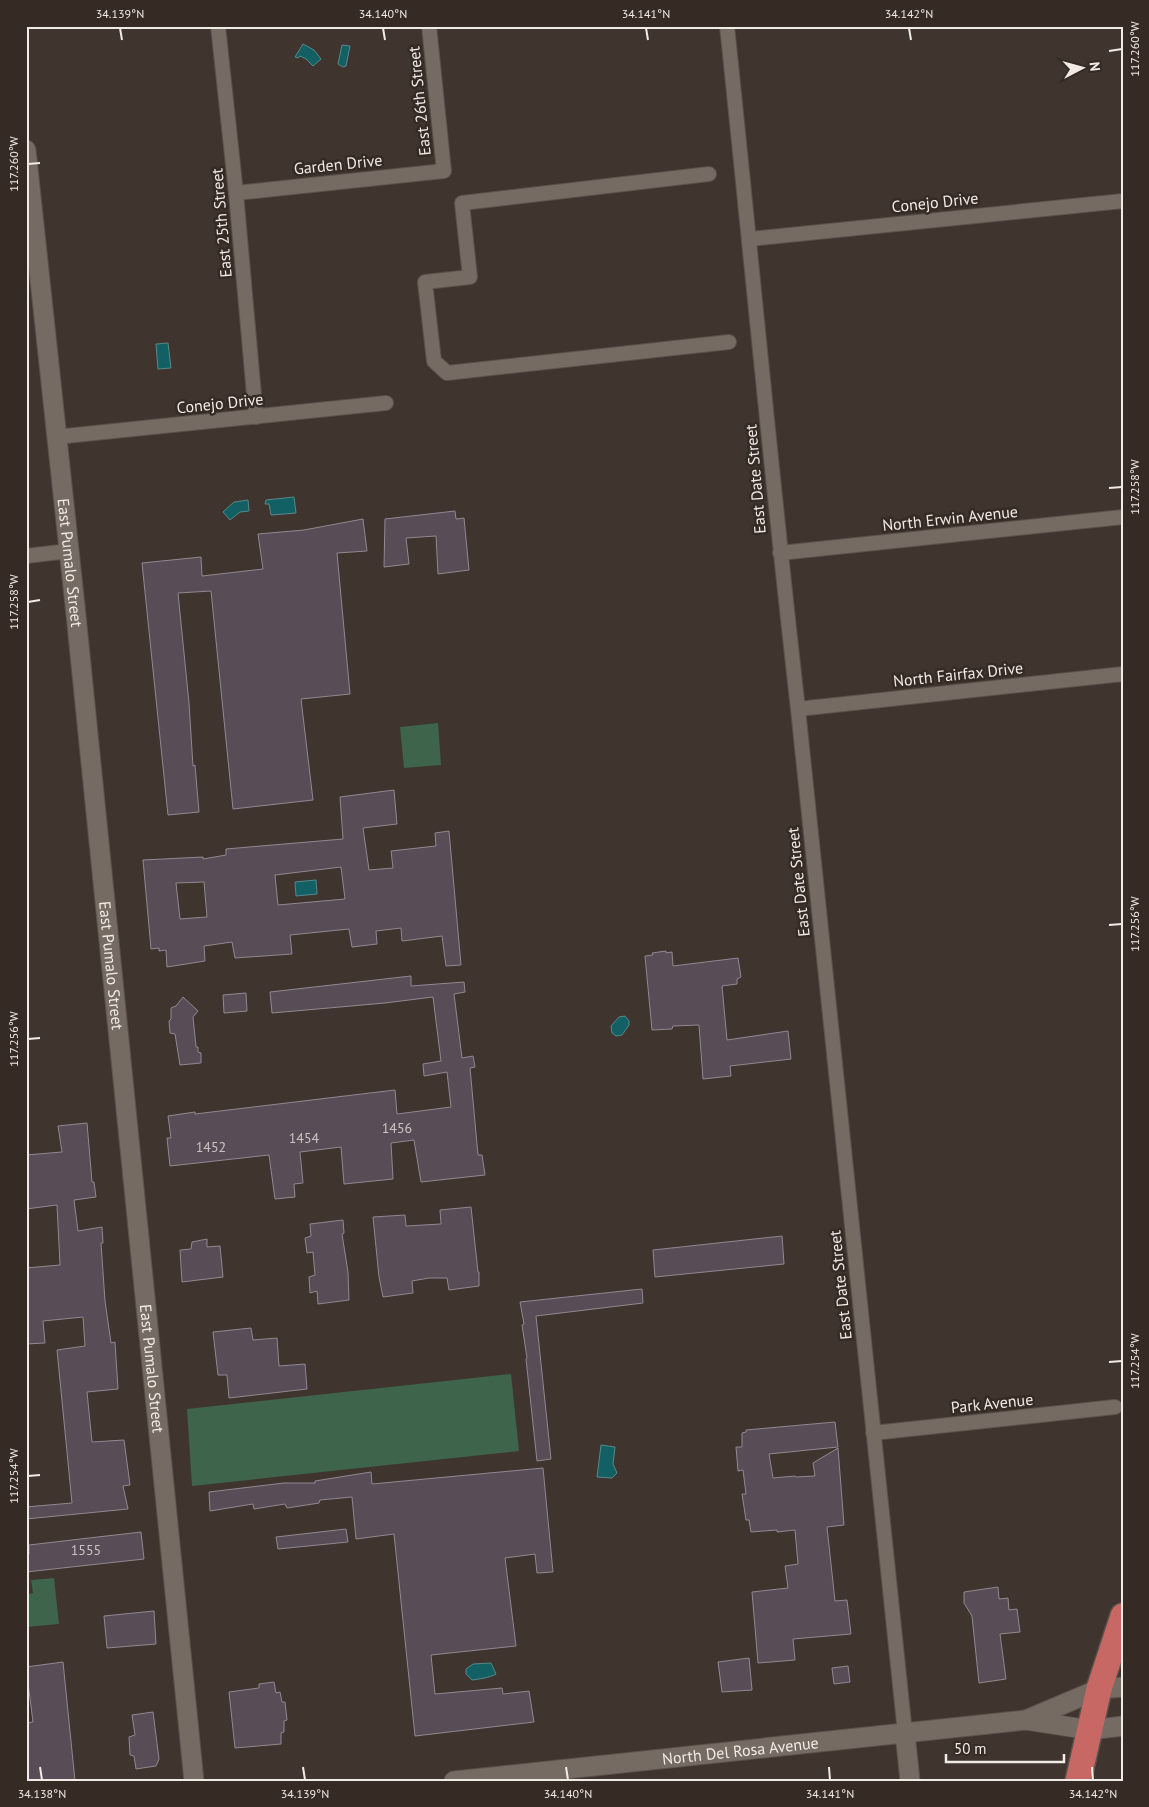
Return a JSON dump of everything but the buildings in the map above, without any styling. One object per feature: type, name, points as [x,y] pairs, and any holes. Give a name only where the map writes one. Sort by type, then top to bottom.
[{"type":"highway","points":[[1078,1781],[1090,1730],[1111,1688],[1123,1616]]},
{"type":"street","name":"East 25th Street","points":[[218,26],[236,193],[256,417]]},
{"type":"street","name":"East 26th Street","points":[[429,26],[444,171]]},
{"type":"street","name":"East Date Street","points":[[727,26],[750,239],[780,553],[798,709],[904,1733]]},
{"type":"street","name":"East Pumalo Street","points":[[26,150],[69,551],[194,1781]]},
{"type":"street","name":"Garden Drive","points":[[236,193],[444,171]]},
{"type":"street","points":[[708,174],[462,203],[470,277],[425,282],[434,361],[447,372],[729,342]]},
{"type":"street","name":"Conejo Drive","points":[[750,239],[1123,201]]},
{"type":"street","name":"Conejo Drive","points":[[56,436],[386,403]]},
{"type":"street","name":"North Erwin Avenue","points":[[780,553],[1123,517]]},
{"type":"street","points":[[26,556],[69,551]]},
{"type":"street","name":"North Fairfax Drive","points":[[798,709],[1123,674]]},
{"type":"street","name":"Park Avenue","points":[[873,1434],[1115,1407]]},
{"type":"street","name":"North Del Rosa Avenue","points":[[454,1781],[1026,1720],[1111,1688]]},
{"type":"street","name":"North Del Rosa Avenue","points":[[1026,1720],[1090,1730],[1123,1726]]},
{"type":"street","points":[[904,1733],[910,1781]]},
{"type":"green space","points":[[438,723],[441,765],[404,768],[400,727]]},
{"type":"green space","points":[[511,1374],[519,1451],[192,1486],[187,1409]]},
{"type":"green space","points":[[54,1578],[59,1624],[26,1627],[26,1595],[33,1593],[31,1580]]},
{"type":"water","points":[[303,44],[314,50],[321,59],[313,66],[300,56],[298,58],[295,57]]},
{"type":"water","points":[[342,45],[350,46],[346,66],[343,67],[338,64]]},
{"type":"water","points":[[168,343],[171,368],[158,369],[156,344]]},
{"type":"water","points":[[294,497],[296,513],[271,515],[269,504],[265,504],[266,500]]},
{"type":"water","points":[[248,500],[249,511],[240,512],[230,520],[223,512],[234,502]]},
{"type":"water","points":[[316,880],[317,894],[296,896],[295,882]]},
{"type":"water","points":[[625,1016],[629,1021],[629,1025],[622,1035],[616,1036],[612,1033],[611,1026],[619,1017]]},
{"type":"water","points":[[601,1445],[615,1447],[613,1464],[617,1473],[612,1478],[597,1477]]},
{"type":"water","points":[[491,1663],[496,1674],[472,1680],[466,1674],[466,1669],[473,1664]]}]
